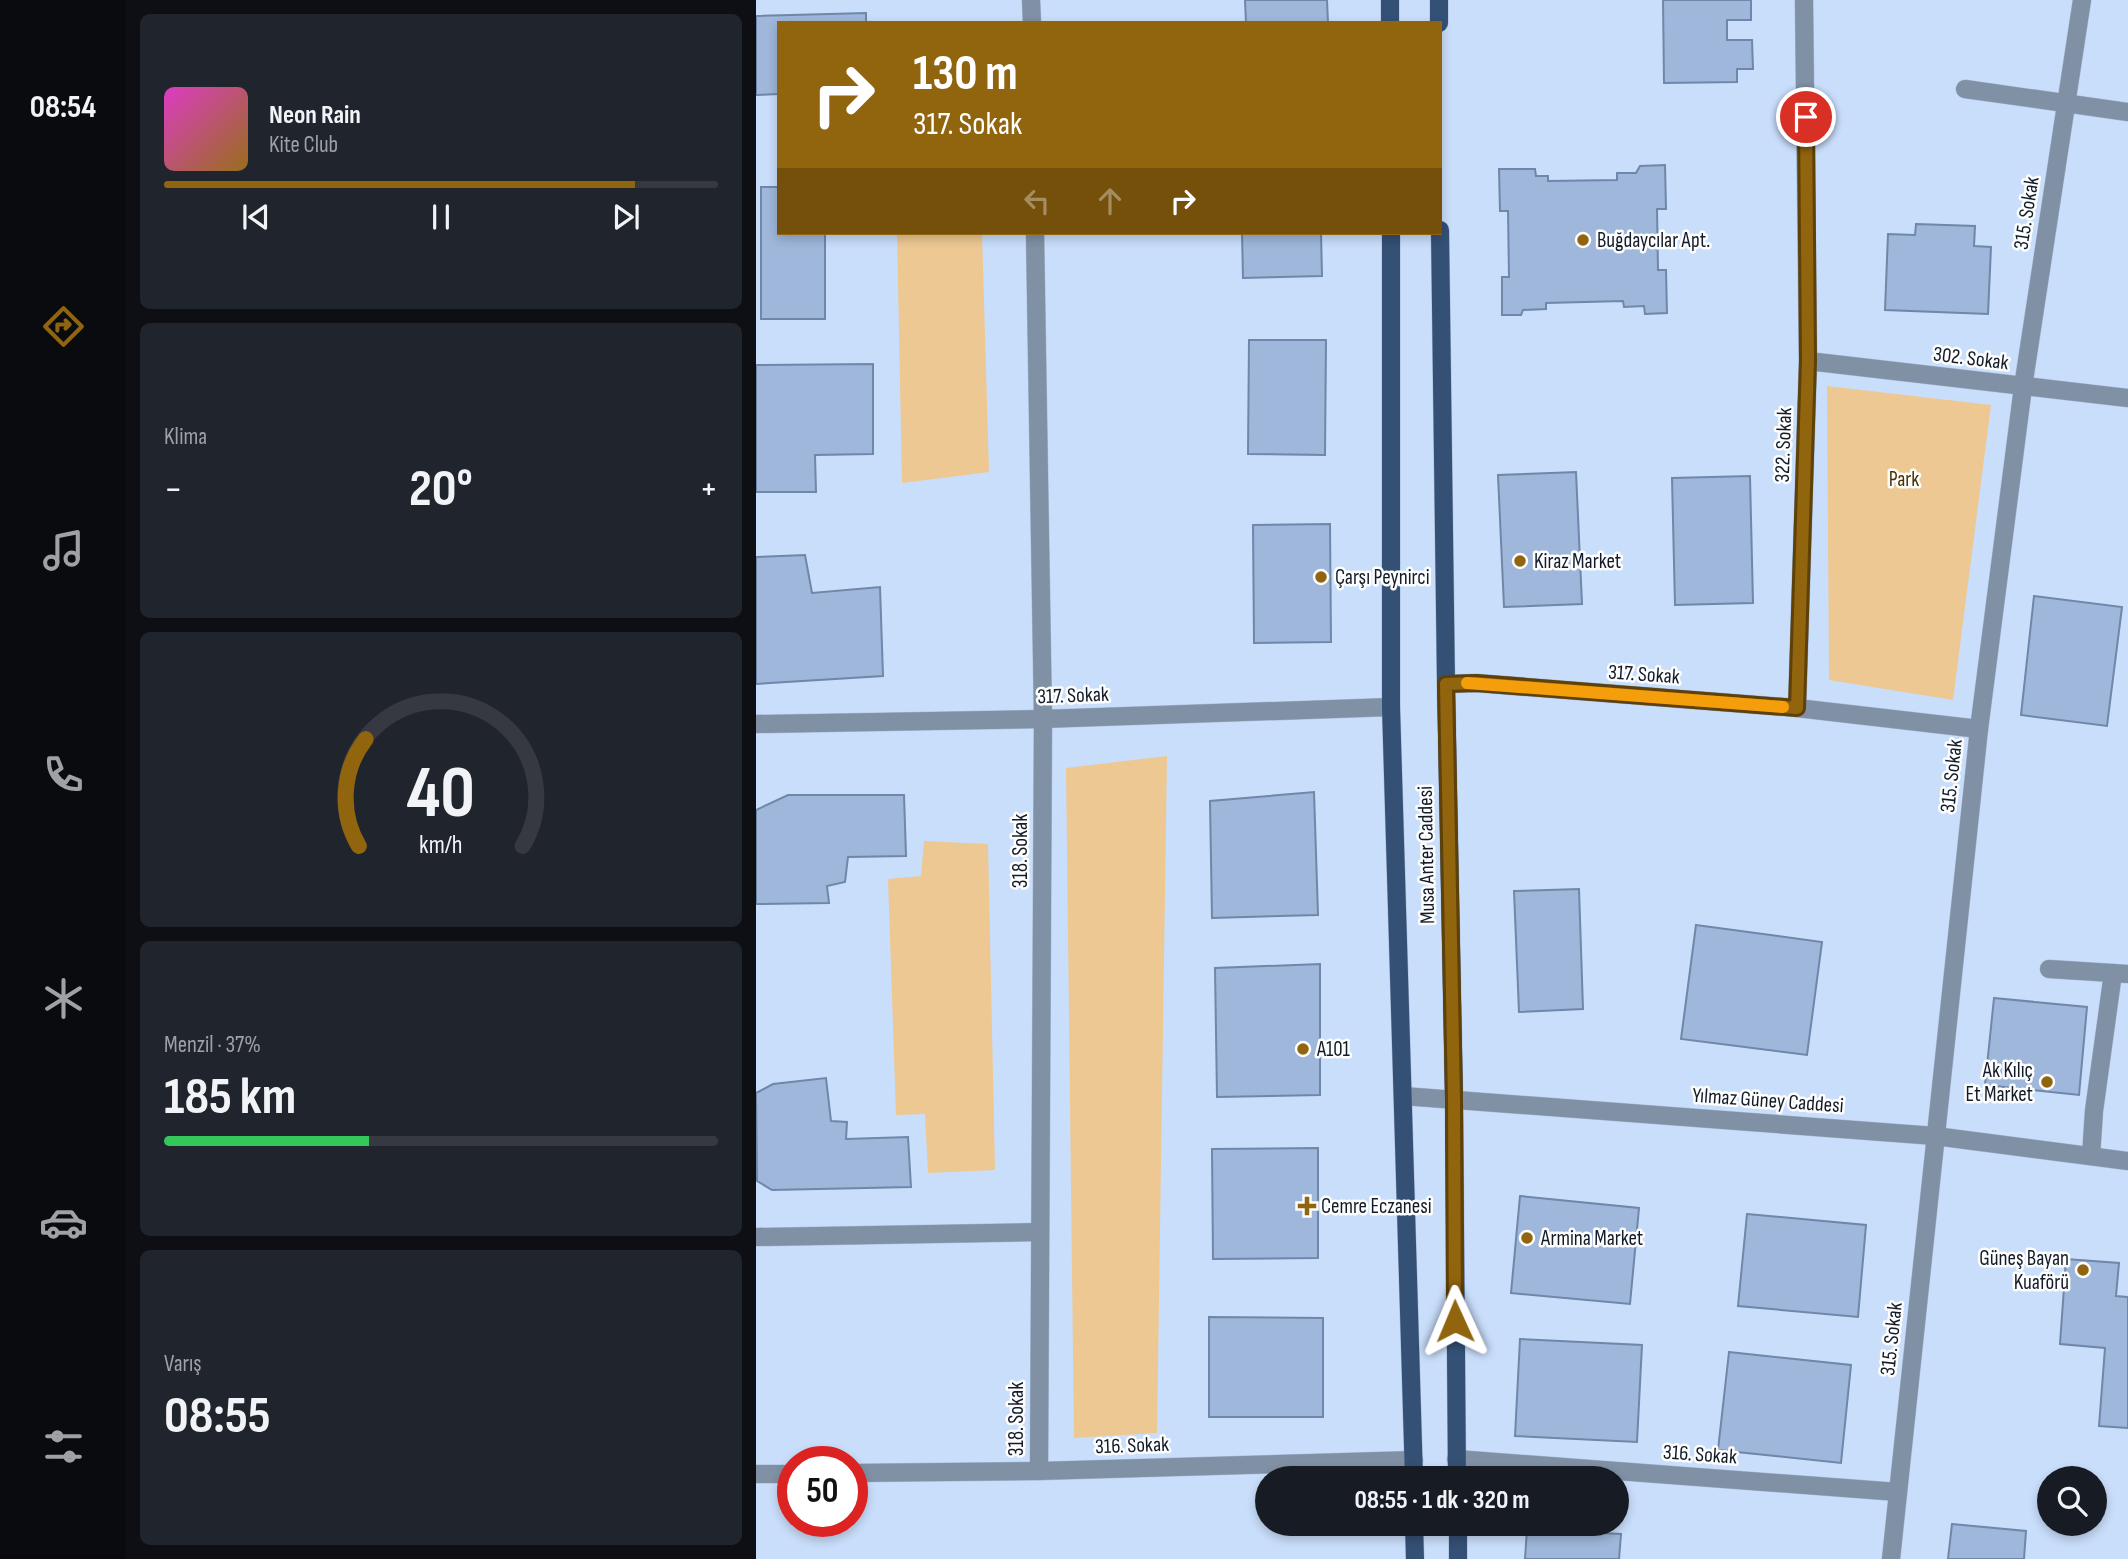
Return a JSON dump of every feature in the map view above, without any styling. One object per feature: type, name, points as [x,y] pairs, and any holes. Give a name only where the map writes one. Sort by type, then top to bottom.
[{"type":"main road","points":[[1390,0],[1390,21]]},
{"type":"main road","points":[[1438,0],[1439,21]]},
{"type":"main road","name":"Musa Anter Caddesi","points":[[1391,235],[1391,707],[1413,1466]]},
{"type":"main road","name":"Musa Anter Caddesi","points":[[1440,235],[1454,1099],[1456,1466]]},
{"type":"main road","points":[[1414,1536],[1415,1559]]},
{"type":"main road","points":[[1458,1536],[1458,1559]]},
{"type":"street","points":[[1031,0],[1032,21]]},
{"type":"street","name":"322. Sokak","points":[[1797,708],[1808,361],[1804,0]]},
{"type":"street","name":"315. Sokak","points":[[1891,1559],[1979,729],[2023,387],[2082,0]]},
{"type":"street","points":[[1965,89],[2128,112]]},
{"type":"street","name":"318. Sokak","points":[[1035,235],[1043,719],[1039,1471]]},
{"type":"street","name":"302. Sokak","points":[[1808,361],[2128,398]]},
{"type":"street","name":"317. Sokak","points":[[1446,684],[1476,683],[1797,708]]},
{"type":"street","name":"317. Sokak","points":[[756,724],[1043,719],[1391,707]]},
{"type":"street","points":[[1797,708],[1979,729]]},
{"type":"street","points":[[2049,969],[2120,973],[2094,1111],[2091,1156]]},
{"type":"street","name":"Yılmaz Güney Caddesi","points":[[1403,1097],[1935,1136],[2128,1161]]},
{"type":"street","points":[[756,1237],[1040,1232]]},
{"type":"street","name":"316. Sokak","points":[[1456,1459],[1898,1492]]},
{"type":"street","name":"316. Sokak","points":[[868,1473],[1039,1471],[1413,1460]]},
{"type":"street","points":[[756,1474],[777,1474]]},
{"type":"green space","points":[[897,235],[982,235],[989,472],[902,483]]},
{"type":"green space","name":"Park","points":[[1827,386],[1991,405],[1953,700],[1829,680]]},
{"type":"green space","points":[[1167,756],[1157,1433],[1074,1438],[1066,768]]},
{"type":"green space","points":[[924,841],[988,844],[995,1170],[928,1173],[925,1114],[896,1115],[888,879],[921,876]]},
{"type":"building","points":[[1245,0],[1327,0],[1328,21],[1246,21]]},
{"type":"building","points":[[1663,0],[1751,0],[1751,20],[1727,20],[1727,40],[1752,40],[1753,69],[1737,69],[1737,82],[1664,83]]},
{"type":"building","points":[[866,13],[866,21],[777,21],[777,94],[756,95],[756,16]]},
{"type":"building","name":"Buğdaycılar Apt.","points":[[1665,165],[1666,209],[1657,209],[1658,270],[1666,270],[1667,313],[1645,314],[1644,306],[1624,307],[1623,301],[1546,303],[1546,309],[1523,310],[1521,315],[1502,315],[1502,277],[1509,277],[1508,211],[1500,211],[1499,169],[1535,169],[1536,176],[1548,176],[1548,181],[1617,180],[1617,173],[1636,173],[1640,166]]},
{"type":"building","points":[[761,187],[777,187],[777,235],[825,235],[825,319],[761,319]]},
{"type":"building","points":[[1916,224],[1975,226],[1974,246],[1991,247],[1988,314],[1885,310],[1888,234],[1915,235]]},
{"type":"building","points":[[1242,235],[1321,235],[1322,276],[1243,278]]},
{"type":"building","points":[[1249,340],[1326,340],[1325,455],[1248,454]]},
{"type":"building","points":[[873,364],[873,454],[815,455],[816,492],[756,492],[756,365]]},
{"type":"building","points":[[1576,472],[1582,604],[1504,607],[1498,475]]},
{"type":"building","points":[[1750,476],[1753,603],[1675,605],[1672,478]]},
{"type":"building","points":[[1330,524],[1331,642],[1254,643],[1253,525]]},
{"type":"building","points":[[805,555],[812,593],[880,587],[883,676],[756,684],[756,557]]},
{"type":"building","points":[[2034,596],[2122,607],[2107,726],[2021,715]]},
{"type":"building","points":[[1314,792],[1318,915],[1212,918],[1210,801]]},
{"type":"building","points":[[788,795],[904,795],[906,856],[848,857],[845,882],[827,886],[829,903],[756,904],[756,810]]},
{"type":"building","points":[[1579,889],[1583,1009],[1519,1012],[1514,891]]},
{"type":"building","points":[[1696,925],[1822,942],[1807,1055],[1681,1039]]},
{"type":"building","points":[[1320,964],[1320,1095],[1217,1097],[1215,968]]},
{"type":"building","points":[[1994,998],[2087,1007],[2079,1095],[1985,1085]]},
{"type":"building","points":[[826,1078],[831,1121],[847,1122],[846,1139],[908,1137],[911,1187],[772,1190],[757,1181],[756,1093],[773,1084]]},
{"type":"building","points":[[1318,1148],[1318,1258],[1213,1259],[1212,1149]]},
{"type":"building","points":[[1520,1196],[1639,1208],[1630,1304],[1511,1293]]},
{"type":"building","points":[[1747,1214],[1866,1225],[1858,1317],[1738,1306]]},
{"type":"building","points":[[2066,1259],[2119,1263],[2116,1296],[2128,1297],[2128,1428],[2099,1426],[2105,1348],[2060,1344]]},
{"type":"building","points":[[1209,1317],[1323,1318],[1323,1417],[1209,1417]]},
{"type":"building","points":[[1520,1339],[1642,1345],[1637,1442],[1515,1436]]},
{"type":"building","points":[[1729,1352],[1851,1365],[1841,1463],[1718,1450]]},
{"type":"building","points":[[1952,1524],[2026,1531],[2024,1559],[1948,1559]]},
{"type":"building","points":[[1527,1536],[1621,1536],[1619,1559],[1525,1559]]},
{"type":"slow traffic","points":[[1467,683],[1783,707]]},
{"type":"place","name":"Buğdaycılar Apt.","points":[[1583,240]]},
{"type":"place","name":"Kiraz Market","points":[[1520,561]]},
{"type":"place","name":"Çarşı Peynirci","points":[[1321,577]]},
{"type":"place","name":"A101","points":[[1303,1049]]},
{"type":"place","name":"Ak Kılıç Et Market","points":[[2047,1082]]},
{"type":"place","name":"Cemre Eczanesi","points":[[1307,1206]]},
{"type":"place","name":"Armina Market","points":[[1527,1238]]},
{"type":"place","name":"Güneş Bayan Kuaförü","points":[[2083,1270]]},
{"type":"route","points":[[1455,1321],[1454,1099],[1446,684],[1476,683],[1797,708],[1808,361],[1806,117]]}]
